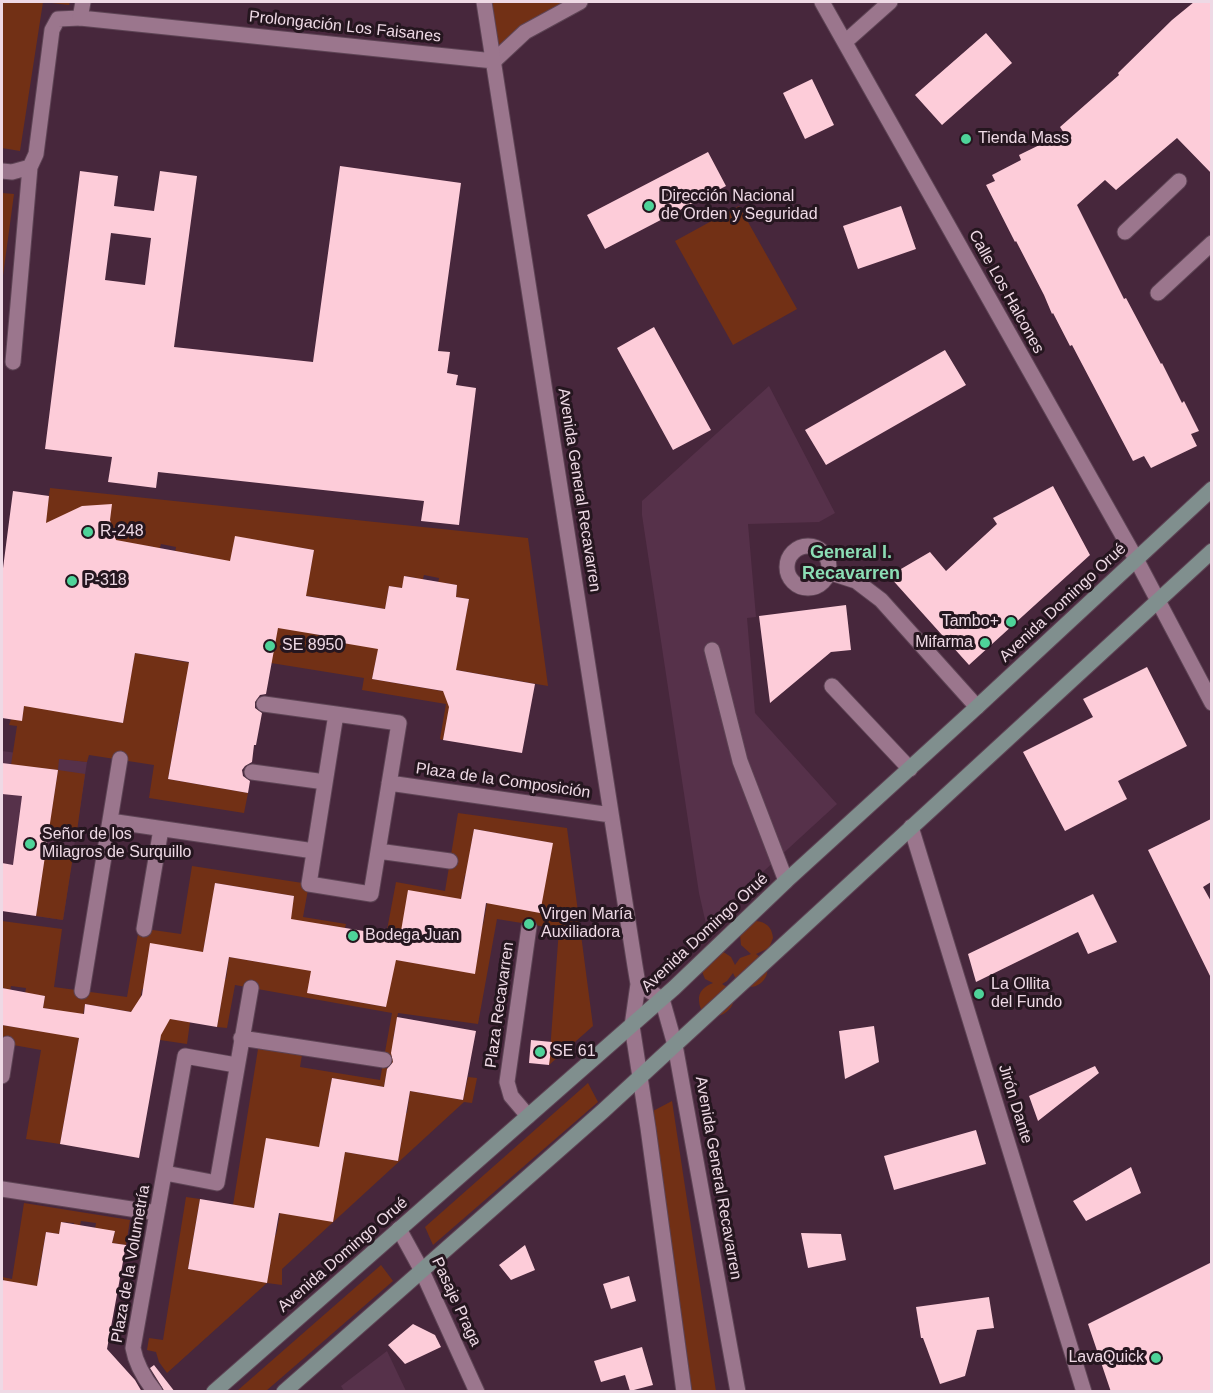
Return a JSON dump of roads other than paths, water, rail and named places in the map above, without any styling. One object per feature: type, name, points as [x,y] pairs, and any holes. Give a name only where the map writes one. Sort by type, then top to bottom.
[{"type":"main road","name":"Avenida Domingo Orué","points":[[214,1392],[662,999],[786,881],[977,708],[1212,489]]},
{"type":"main road","points":[[284,1392],[641,1077],[1212,551]]},
{"type":"street","points":[[81,18],[83,2]]},
{"type":"street","name":"Avenida General Recavarren","points":[[484,2],[638,984],[632,1026],[684,1392]]},
{"type":"street","points":[[494,61],[525,32],[580,2]]},
{"type":"street","name":"Calle Los Halcones","points":[[822,2],[1159,600],[1212,703]]},
{"type":"street","points":[[845,42],[890,2]]},
{"type":"street","name":"Prolongación Los Faisanes","points":[[30,167],[36,154],[54,25],[58,20],[81,18],[494,61]]},
{"type":"street","points":[[2,171],[12,172],[30,167],[13,362]]},
{"type":"street","points":[[1125,232],[1179,181]]},
{"type":"street","points":[[1158,293],[1212,243]]},
{"type":"street","points":[[828,572],[856,581],[881,600],[977,708]]},
{"type":"street","points":[[712,650],[740,761],[786,881]]},
{"type":"street","points":[[832,686],[910,769]]},
{"type":"street","name":"Plaza de la Composición","points":[[264,704],[336,714],[399,723],[372,894],[309,884],[336,714]]},
{"type":"street","points":[[82,991],[120,759]]},
{"type":"street","points":[[252,772],[325,782]]},
{"type":"street","name":"Plaza de la Composición","points":[[389,783],[611,815]]},
{"type":"street","points":[[110,821],[314,851]]},
{"type":"street","name":"Jirón Dante","points":[[911,827],[1084,1392]]},
{"type":"street","points":[[144,929],[161,829]]},
{"type":"street","points":[[378,851],[450,861]]},
{"type":"street","name":"Plaza Recavarren","points":[[528,1116],[511,1096],[507,1082],[529,927]]},
{"type":"street","points":[[638,984],[662,999]]},
{"type":"street","name":"Plaza de la Volumetría","points":[[165,1173],[217,1183],[251,988]]},
{"type":"street","name":"Avenida General Recavarren","points":[[662,999],[675,1046],[738,1392]]},
{"type":"street","points":[[241,1038],[384,1060]]},
{"type":"street","points":[[2,1076],[7,1044]]},
{"type":"street","name":"Plaza de la Volumetría","points":[[155,1392],[135,1360],[133,1348],[185,1056],[236,1065]]},
{"type":"street","points":[[2,1189],[157,1213]]},
{"type":"street","name":"Pasaje Praga","points":[[399,1229],[422,1271],[477,1392]]},
{"type":"place","name":"Tienda Mass","points":[[966,139]]},
{"type":"place","name":"Dirección Nacional de Orden y Seguridad","points":[[649,206]]},
{"type":"place","name":"R-248","points":[[88,532]]},
{"type":"place","name":"P-318","points":[[72,581]]},
{"type":"place","name":"Tambo+","points":[[1011,622]]},
{"type":"place","name":"Mifarma","points":[[985,643]]},
{"type":"place","name":"SE 8950","points":[[270,646]]},
{"type":"place","name":"Señor de los Milagros de Surquillo","points":[[30,844]]},
{"type":"place","name":"Virgen María Auxiliadora","points":[[529,924]]},
{"type":"place","name":"Bodega Juan","points":[[353,936]]},
{"type":"place","name":"La Ollita del Fundo","points":[[979,994]]},
{"type":"place","name":"SE 61","points":[[540,1052]]},
{"type":"place","name":"LavaQuick","points":[[1156,1358]]},
{"type":"district","name":"General I. Recavarren","points":[[851,563]]}]
